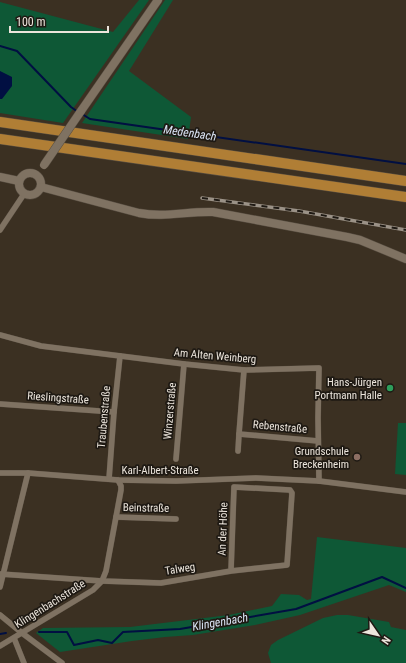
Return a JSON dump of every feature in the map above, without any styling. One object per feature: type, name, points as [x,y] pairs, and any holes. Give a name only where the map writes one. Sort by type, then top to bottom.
[{"type":"highway","points":[[0,122],[406,181]]},
{"type":"highway","points":[[0,139],[406,197]]},
{"type":"main road","points":[[37,175],[158,0]]},
{"type":"main road","points":[[31,173],[37,175],[41,180],[41,187],[38,192],[30,196],[24,194],[19,188],[19,181],[22,176],[31,173]]},
{"type":"main road","points":[[0,177],[19,181]]},
{"type":"main road","points":[[41,187],[143,214],[164,216],[193,212],[213,212],[332,233],[360,240],[406,259]]},
{"type":"street","points":[[0,230],[24,194]]},
{"type":"street","name":"Am Alten Weinberg","points":[[0,335],[41,346],[184,364],[244,370],[319,368],[319,481]]},
{"type":"street","name":"Traubenstraße","points":[[108,479],[120,356]]},
{"type":"street","name":"Winzerstraße","points":[[176,459],[184,364]]},
{"type":"street","name":"Rebenstraße","points":[[238,451],[244,370]]},
{"type":"street","name":"Rieslingstraße","points":[[0,404],[114,412]]},
{"type":"street","name":"Rebenstraße","points":[[239,434],[318,441]]},
{"type":"street","name":"Karl-Albert-Straße","points":[[0,473],[28,473],[118,480],[176,481],[256,478],[319,481],[406,492]]},
{"type":"street","points":[[0,587],[28,473]]},
{"type":"street","name":"Klingenbachstraße","points":[[0,646],[93,590],[102,581],[106,571],[116,517],[120,490],[118,480]]},
{"type":"street","name":"Talweg","points":[[2,575],[102,581],[161,582],[231,571],[287,565],[292,493],[290,490],[234,487]]},
{"type":"street","name":"An der Höhe","points":[[231,571],[234,487]]},
{"type":"street","name":"Beinstraße","points":[[116,517],[176,519]]},
{"type":"street","points":[[0,615],[62,663]]},
{"type":"street","points":[[14,638],[24,663]]},
{"type":"green space","points":[[139,0],[149,0],[63,123],[0,113],[0,2],[113,32]]},
{"type":"green space","points":[[165,0],[173,0],[129,71],[191,117],[188,139],[82,123]]},
{"type":"green space","points":[[398,423],[406,423],[406,475],[395,474]]},
{"type":"green space","points":[[317,537],[406,548],[406,592],[389,585],[300,615],[255,625],[193,635],[132,641],[60,652],[36,633],[43,628],[130,627],[229,615],[272,606],[281,594],[299,595],[307,600],[311,599]]},
{"type":"green space","points":[[337,615],[348,615],[389,622],[391,627],[406,630],[406,663],[271,663],[268,653],[271,645],[278,640],[323,618]]},
{"type":"shaded area","points":[[0,71],[12,77],[12,86],[2,99],[0,99]]},
{"type":"waterway","name":"Medenbach","points":[[0,46],[17,51],[71,107],[78,112]]},
{"type":"waterway","name":"Medenbach","points":[[82,114],[90,119],[406,164]]},
{"type":"waterway","name":"Klingenbach","points":[[39,632],[67,632],[74,645],[98,640],[112,643],[123,632],[180,629],[296,609],[382,577],[406,588]]},
{"type":"waterway","name":"Klingenbach","points":[[0,634],[6,633]]},
{"type":"railway","points":[[202,198],[299,211],[406,230]]},
{"type":"place","name":"Hans-Jürgen Portmann Halle","points":[[390,388]]},
{"type":"place","name":"Grundschule Breckenheim","points":[[357,457]]}]
